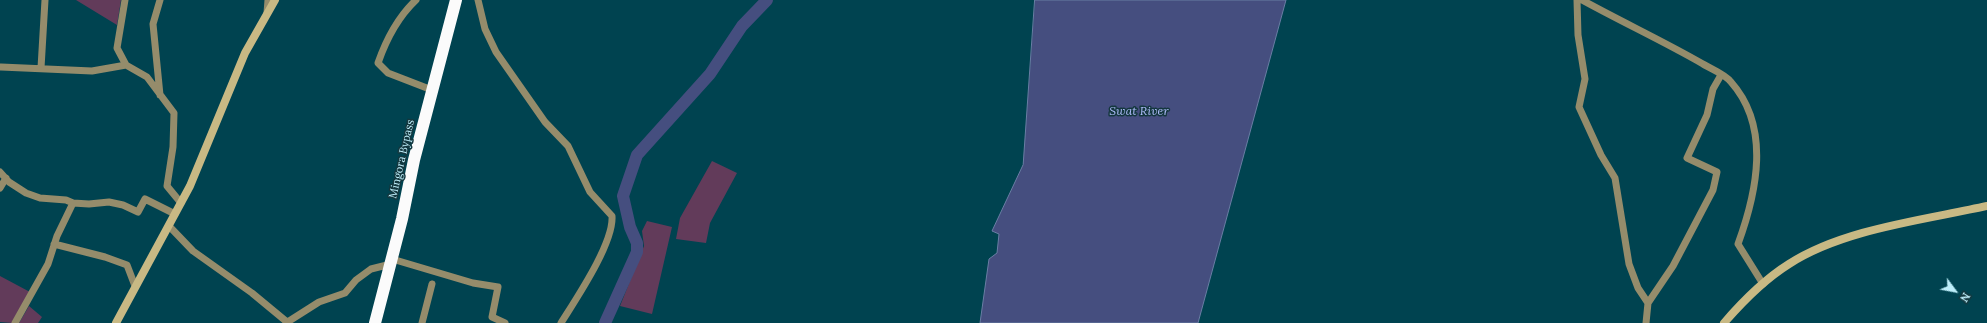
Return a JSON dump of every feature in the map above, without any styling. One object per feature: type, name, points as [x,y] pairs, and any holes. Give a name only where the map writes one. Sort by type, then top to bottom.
[{"type":"highway","name":"Mingora Bypass","points":[[375,323],[392,261],[414,160],[456,0]]},
{"type":"main road","points":[[116,323],[190,186],[245,53],[266,13],[275,0]]},
{"type":"main road","points":[[1724,323],[1739,306],[1763,284],[1789,264],[1833,243],[1860,234],[1987,206]]},
{"type":"street","points":[[41,68],[45,0]]},
{"type":"street","points":[[124,0],[117,48],[126,65],[146,77],[174,113],[173,147],[168,186],[181,203]]},
{"type":"street","points":[[160,0],[153,24],[160,95]]},
{"type":"street","points":[[266,13],[268,0]]},
{"type":"street","points":[[416,0],[402,15],[391,33],[383,48],[378,63],[388,73],[432,90]]},
{"type":"street","points":[[478,0],[485,29],[496,52],[545,122],[568,146],[590,192],[612,216],[608,239],[561,323]]},
{"type":"street","points":[[1577,0],[1578,36],[1585,79],[1579,107],[1601,155],[1615,178],[1630,264],[1638,288],[1648,303]]},
{"type":"street","points":[[1582,0],[1646,32],[1731,81],[1751,111],[1758,150],[1753,188],[1745,226],[1738,244],[1763,284]]},
{"type":"street","points":[[1,67],[92,71],[126,65]]},
{"type":"street","points":[[1646,323],[1648,303],[1673,266],[1713,190],[1717,172],[1687,158],[1707,115],[1713,89],[1721,75]]},
{"type":"street","points":[[0,172],[26,193],[40,198],[89,204],[109,202],[123,204],[138,212],[145,199],[175,214]]},
{"type":"street","points":[[0,188],[6,178]]},
{"type":"street","points":[[15,323],[48,264],[54,244],[73,203]]},
{"type":"street","points":[[169,226],[193,251],[252,293],[287,323],[318,302],[345,293],[356,280],[371,269],[392,261],[473,283],[498,286],[492,317],[505,323]]},
{"type":"street","points":[[54,244],[105,257],[127,265],[135,286]]},
{"type":"street","points":[[422,323],[432,284]]},
{"type":"shaded area","points":[[76,0],[121,0],[117,25]]},
{"type":"shaded area","points":[[712,161],[737,173],[710,223],[706,243],[676,239],[680,218]]},
{"type":"shaded area","points":[[647,221],[672,227],[652,314],[620,306],[644,246],[642,231]]},
{"type":"shaded area","points":[[0,276],[30,292],[12,323],[0,322]]},
{"type":"shaded area","points":[[29,306],[42,317],[38,323],[19,323]]},
{"type":"water","name":"Swat River","points":[[1035,0],[1286,0],[1198,323],[980,323],[989,259],[997,253],[999,234],[992,231],[1023,165]]},
{"type":"waterway","points":[[605,323],[637,252],[637,243],[630,227],[623,196],[637,155],[710,74],[742,26],[767,0]]}]
